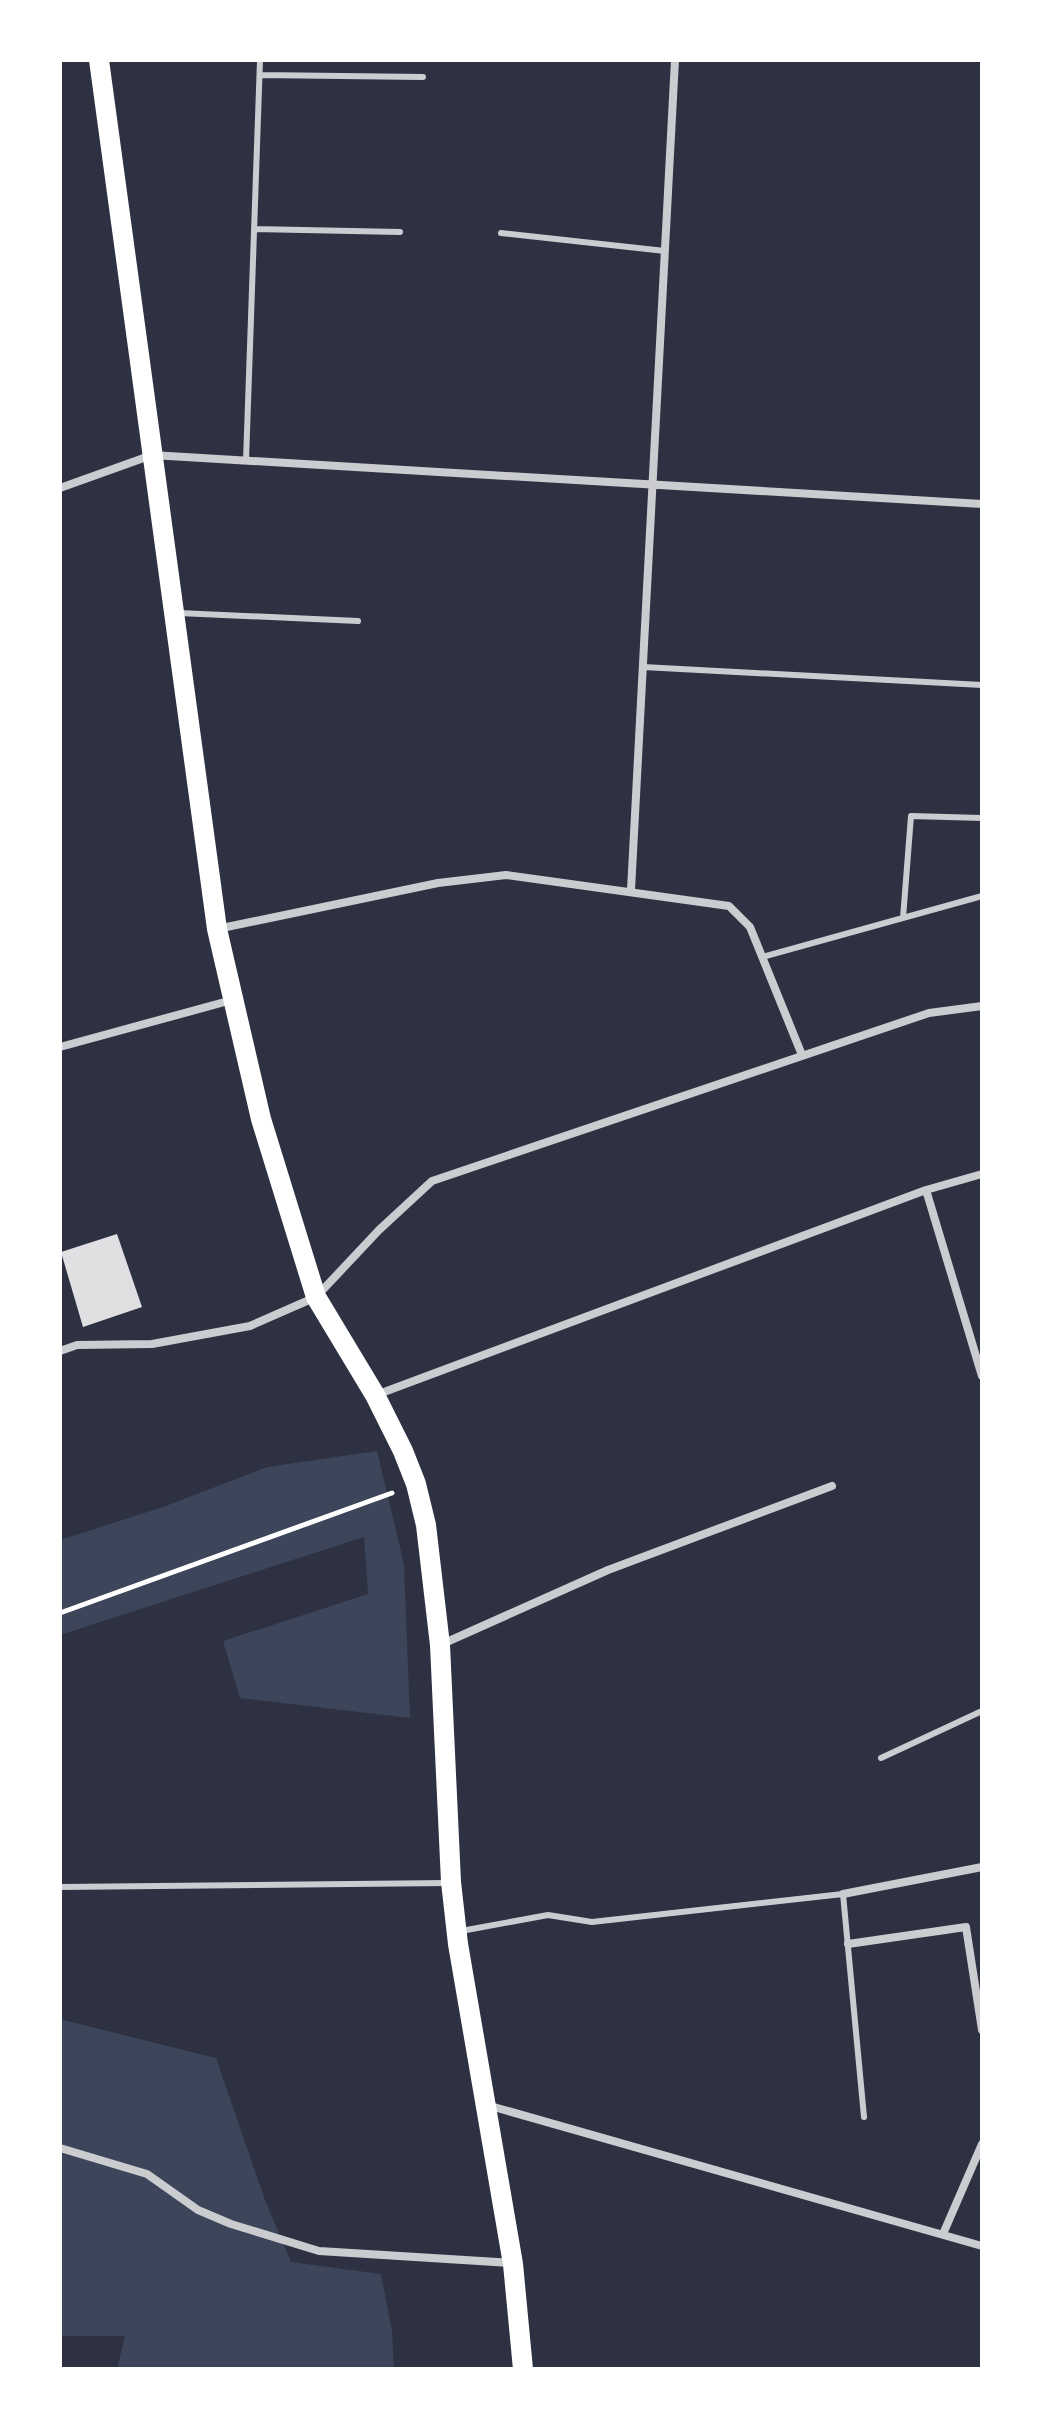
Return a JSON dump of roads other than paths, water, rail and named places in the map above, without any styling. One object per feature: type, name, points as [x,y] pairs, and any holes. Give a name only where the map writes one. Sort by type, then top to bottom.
[{"type":"main road","points":[[99,60],[217,929],[232,1000],[261,1119],[316,1297],[375,1395],[403,1451],[416,1484],[426,1525],[440,1645],[451,1882],[513,2264],[523,2369]]},
{"type":"street","points":[[631,890],[675,60]]},
{"type":"street","points":[[60,488],[152,455],[982,504]]},
{"type":"street","points":[[217,929],[438,883],[506,875],[729,906],[750,927],[802,1055]]},
{"type":"street","points":[[60,1047],[232,1000]]},
{"type":"street","points":[[60,1351],[77,1345],[152,1344],[250,1326],[316,1297],[379,1230],[432,1181],[929,1013],[982,1006]]},
{"type":"street","points":[[375,1395],[926,1190],[982,1174]]},
{"type":"street","points":[[926,1190],[979,1357],[982,1376]]},
{"type":"street","points":[[440,1645],[608,1570],[832,1486]]},
{"type":"street","points":[[843,1894],[982,1867]]},
{"type":"street","points":[[848,1944],[966,1927],[982,2030]]},
{"type":"street","points":[[485,2104],[982,2246]]},
{"type":"street","points":[[943,2234],[982,2144]]},
{"type":"street","points":[[60,2148],[147,2174],[198,2210],[231,2224],[319,2251],[513,2264]]},
{"type":"lane","points":[[246,461],[260,60]]},
{"type":"lane","points":[[260,75],[423,77]]},
{"type":"lane","points":[[254,229],[400,232]]},
{"type":"lane","points":[[501,233],[665,251]]},
{"type":"lane","points":[[176,613],[358,621]]},
{"type":"lane","points":[[643,667],[982,685]]},
{"type":"lane","points":[[903,918],[911,816],[982,818]]},
{"type":"lane","points":[[762,957],[982,896]]},
{"type":"lane","points":[[881,1758],[982,1711]]},
{"type":"lane","points":[[60,1887],[451,1882]]},
{"type":"lane","points":[[457,1932],[548,1915],[592,1922],[843,1894],[864,2117]]}]
